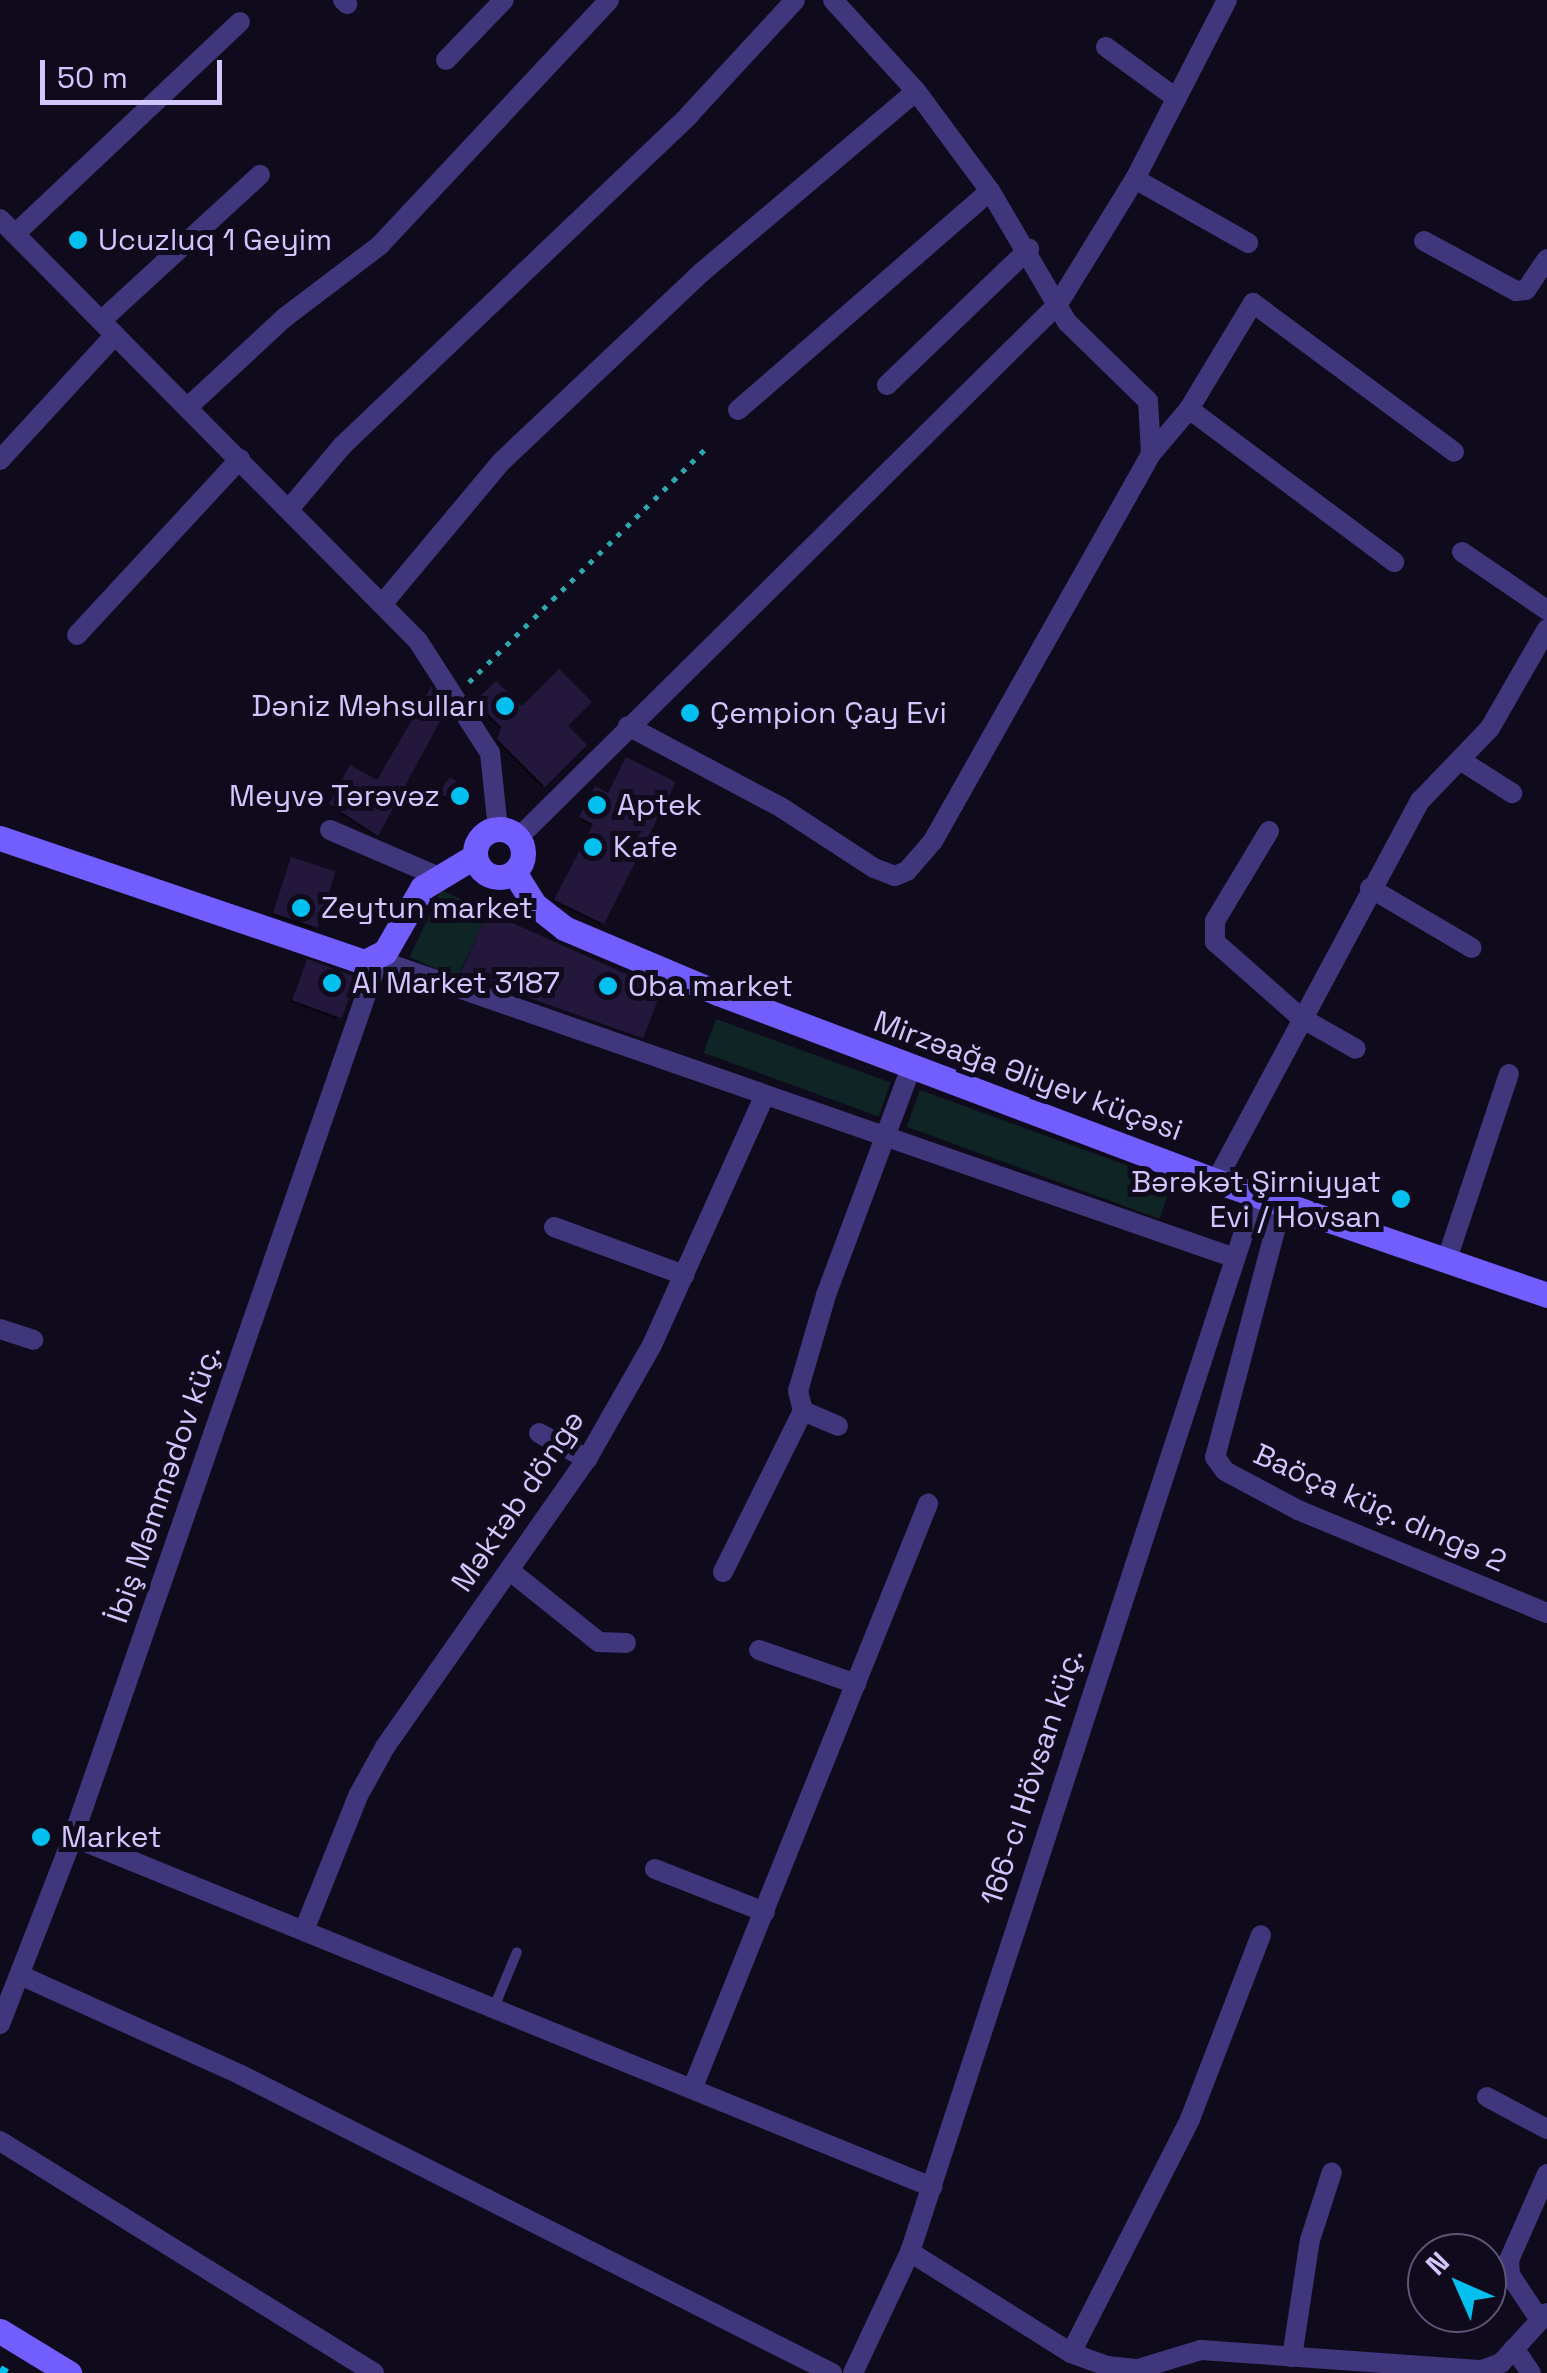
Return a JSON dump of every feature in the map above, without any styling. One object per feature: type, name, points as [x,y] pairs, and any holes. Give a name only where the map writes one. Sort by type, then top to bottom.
[{"type":"street","points":[[446,60],[504,0]]},
{"type":"street","points":[[188,407],[256,342],[380,245],[608,0]]},
{"type":"street","points":[[290,508],[342,446],[689,116],[795,0]]},
{"type":"street","points":[[834,0],[916,91],[990,191],[1080,337],[1148,402],[1151,454]]},
{"type":"street","points":[[240,22],[7,227],[384,602],[456,695],[494,764],[508,833],[523,852],[514,872],[486,874],[475,856],[478,840],[508,833],[628,726],[1058,304],[1135,179],[1227,0]]},
{"type":"street","points":[[1106,47],[1176,98]]},
{"type":"street","points":[[384,602],[501,462],[702,272],[916,91]]},
{"type":"street","points":[[0,460],[108,328],[260,175]]},
{"type":"street","points":[[1135,179],[1248,243]]},
{"type":"street","points":[[738,410],[990,191]]},
{"type":"street","points":[[1424,241],[1516,291],[1526,290],[1547,259]]},
{"type":"street","points":[[887,385],[1029,249]]},
{"type":"street","points":[[628,726],[782,808],[874,868],[895,876],[907,871],[933,841],[1151,454],[1189,409],[1253,303],[1454,452]]},
{"type":"street","points":[[1189,409],[1394,562]]},
{"type":"street","points":[[77,635],[240,460]]},
{"type":"street","points":[[1462,552],[1547,610]]},
{"type":"street","points":[[1216,1180],[1300,1017],[1420,801],[1490,728],[1541,656],[1547,629]]},
{"type":"street","points":[[1460,760],[1512,792]]},
{"type":"street","points":[[330,830],[437,876]]},
{"type":"street","points":[[1269,831],[1212,932],[1300,1017],[1356,1049]]},
{"type":"street","points":[[0,839],[352,961],[378,960],[1235,1258]]},
{"type":"street","points":[[378,960],[412,899],[437,876],[475,856]]},
{"type":"street","name":"Mirzəağa Əliyev küçəsi","points":[[514,872],[535,905],[564,928],[911,1068],[1256,1195],[1547,1295]]},
{"type":"street","points":[[1370,888],[1472,948]]},
{"type":"street","name":"İbiş Məmmədov küç.","points":[[0,2024],[73,1837],[378,960]]},
{"type":"street","points":[[723,1572],[803,1411],[798,1390],[803,1372],[911,1068]]},
{"type":"street","points":[[1447,1259],[1509,1074]]},
{"type":"street","name":"Məktəb döngə","points":[[305,1928],[376,1762],[587,1460],[684,1275],[764,1097]]},
{"type":"street","name":"166-cı Hövsan küç.","points":[[852,2373],[910,2252],[1256,1195]]},
{"type":"street","name":"Baöça küç. dıngə 2","points":[[1282,1204],[1215,1458],[1225,1472],[1298,1510],[1547,1613]]},
{"type":"street","points":[[554,1227],[684,1275]]},
{"type":"street","points":[[0,1329],[32,1340]]},
{"type":"street","points":[[803,1411],[838,1426]]},
{"type":"street","points":[[538,1433],[587,1460]]},
{"type":"street","points":[[693,2087],[928,1504]]},
{"type":"street","points":[[509,1570],[599,1642],[626,1643]]},
{"type":"street","points":[[760,1650],[856,1684]]},
{"type":"street","points":[[73,1837],[495,2005],[932,2187]]},
{"type":"street","points":[[655,1869],[765,1912]]},
{"type":"street","points":[[1071,2353],[1190,2120],[1261,1935]]},
{"type":"street","points":[[20,1975],[241,2075],[832,2373]]},
{"type":"street","points":[[1487,2097],[1547,2129]]},
{"type":"street","points":[[0,2142],[374,2373]]},
{"type":"street","points":[[1292,2357],[1310,2240],[1332,2172]]},
{"type":"street","points":[[910,2252],[1071,2353],[1138,2369],[1201,2350],[1482,2370],[1514,2348],[1542,2315],[1510,2275],[1509,2260],[1547,2174]]},
{"type":"street","points":[[0,2331],[69,2373]]},
{"type":"street","points":[[1514,2348],[1531,2373]]},
{"type":"lane","points":[[495,2005],[517,1952]]},
{"type":"path","points":[[456,695],[705,449]]},
{"type":"green space","points":[[441,890],[488,912],[457,979],[410,957]]},
{"type":"green space","points":[[716,1019],[891,1083],[878,1116],[704,1053]]},
{"type":"green space","points":[[920,1090],[1173,1182],[1159,1219],[907,1127]]},
{"type":"building","points":[[559,669],[592,702],[568,726],[587,745],[545,787],[497,739],[501,727],[475,701],[496,681],[522,706]]},
{"type":"building","points":[[431,687],[446,710],[378,836],[329,804],[350,765],[377,780]]},
{"type":"building","points":[[626,757],[676,782],[604,924],[554,900],[593,824],[579,817],[595,786],[608,793]]},
{"type":"building","points":[[450,777],[475,795],[464,811],[439,792]]},
{"type":"building","points":[[291,857],[336,872],[317,928],[273,913]]},
{"type":"building","points":[[488,912],[662,990],[643,1038],[460,974]]},
{"type":"building","points":[[307,959],[357,977],[342,1018],[292,1000]]},
{"type":"railway","points":[[0,2369],[7,2373]]},
{"type":"place","name":"Ucuzluq 1 Geyim","points":[[78,240]]},
{"type":"place","name":"Dəniz Məhsulları","points":[[505,706]]},
{"type":"place","name":"Çempion Çay Evi","points":[[690,713]]},
{"type":"place","name":"Meyvə Tərəvəz","points":[[460,796]]},
{"type":"place","name":"Aptek","points":[[597,805]]},
{"type":"place","name":"Kafe","points":[[593,847]]},
{"type":"place","name":"Zeytun market","points":[[301,908]]},
{"type":"place","name":"Al Market 3187","points":[[332,983]]},
{"type":"place","name":"Oba market","points":[[608,986]]},
{"type":"place","name":"Bərəkət Şirniyyat Evi / Hovsan","points":[[1401,1199]]},
{"type":"place","name":"Market","points":[[41,1837]]}]
